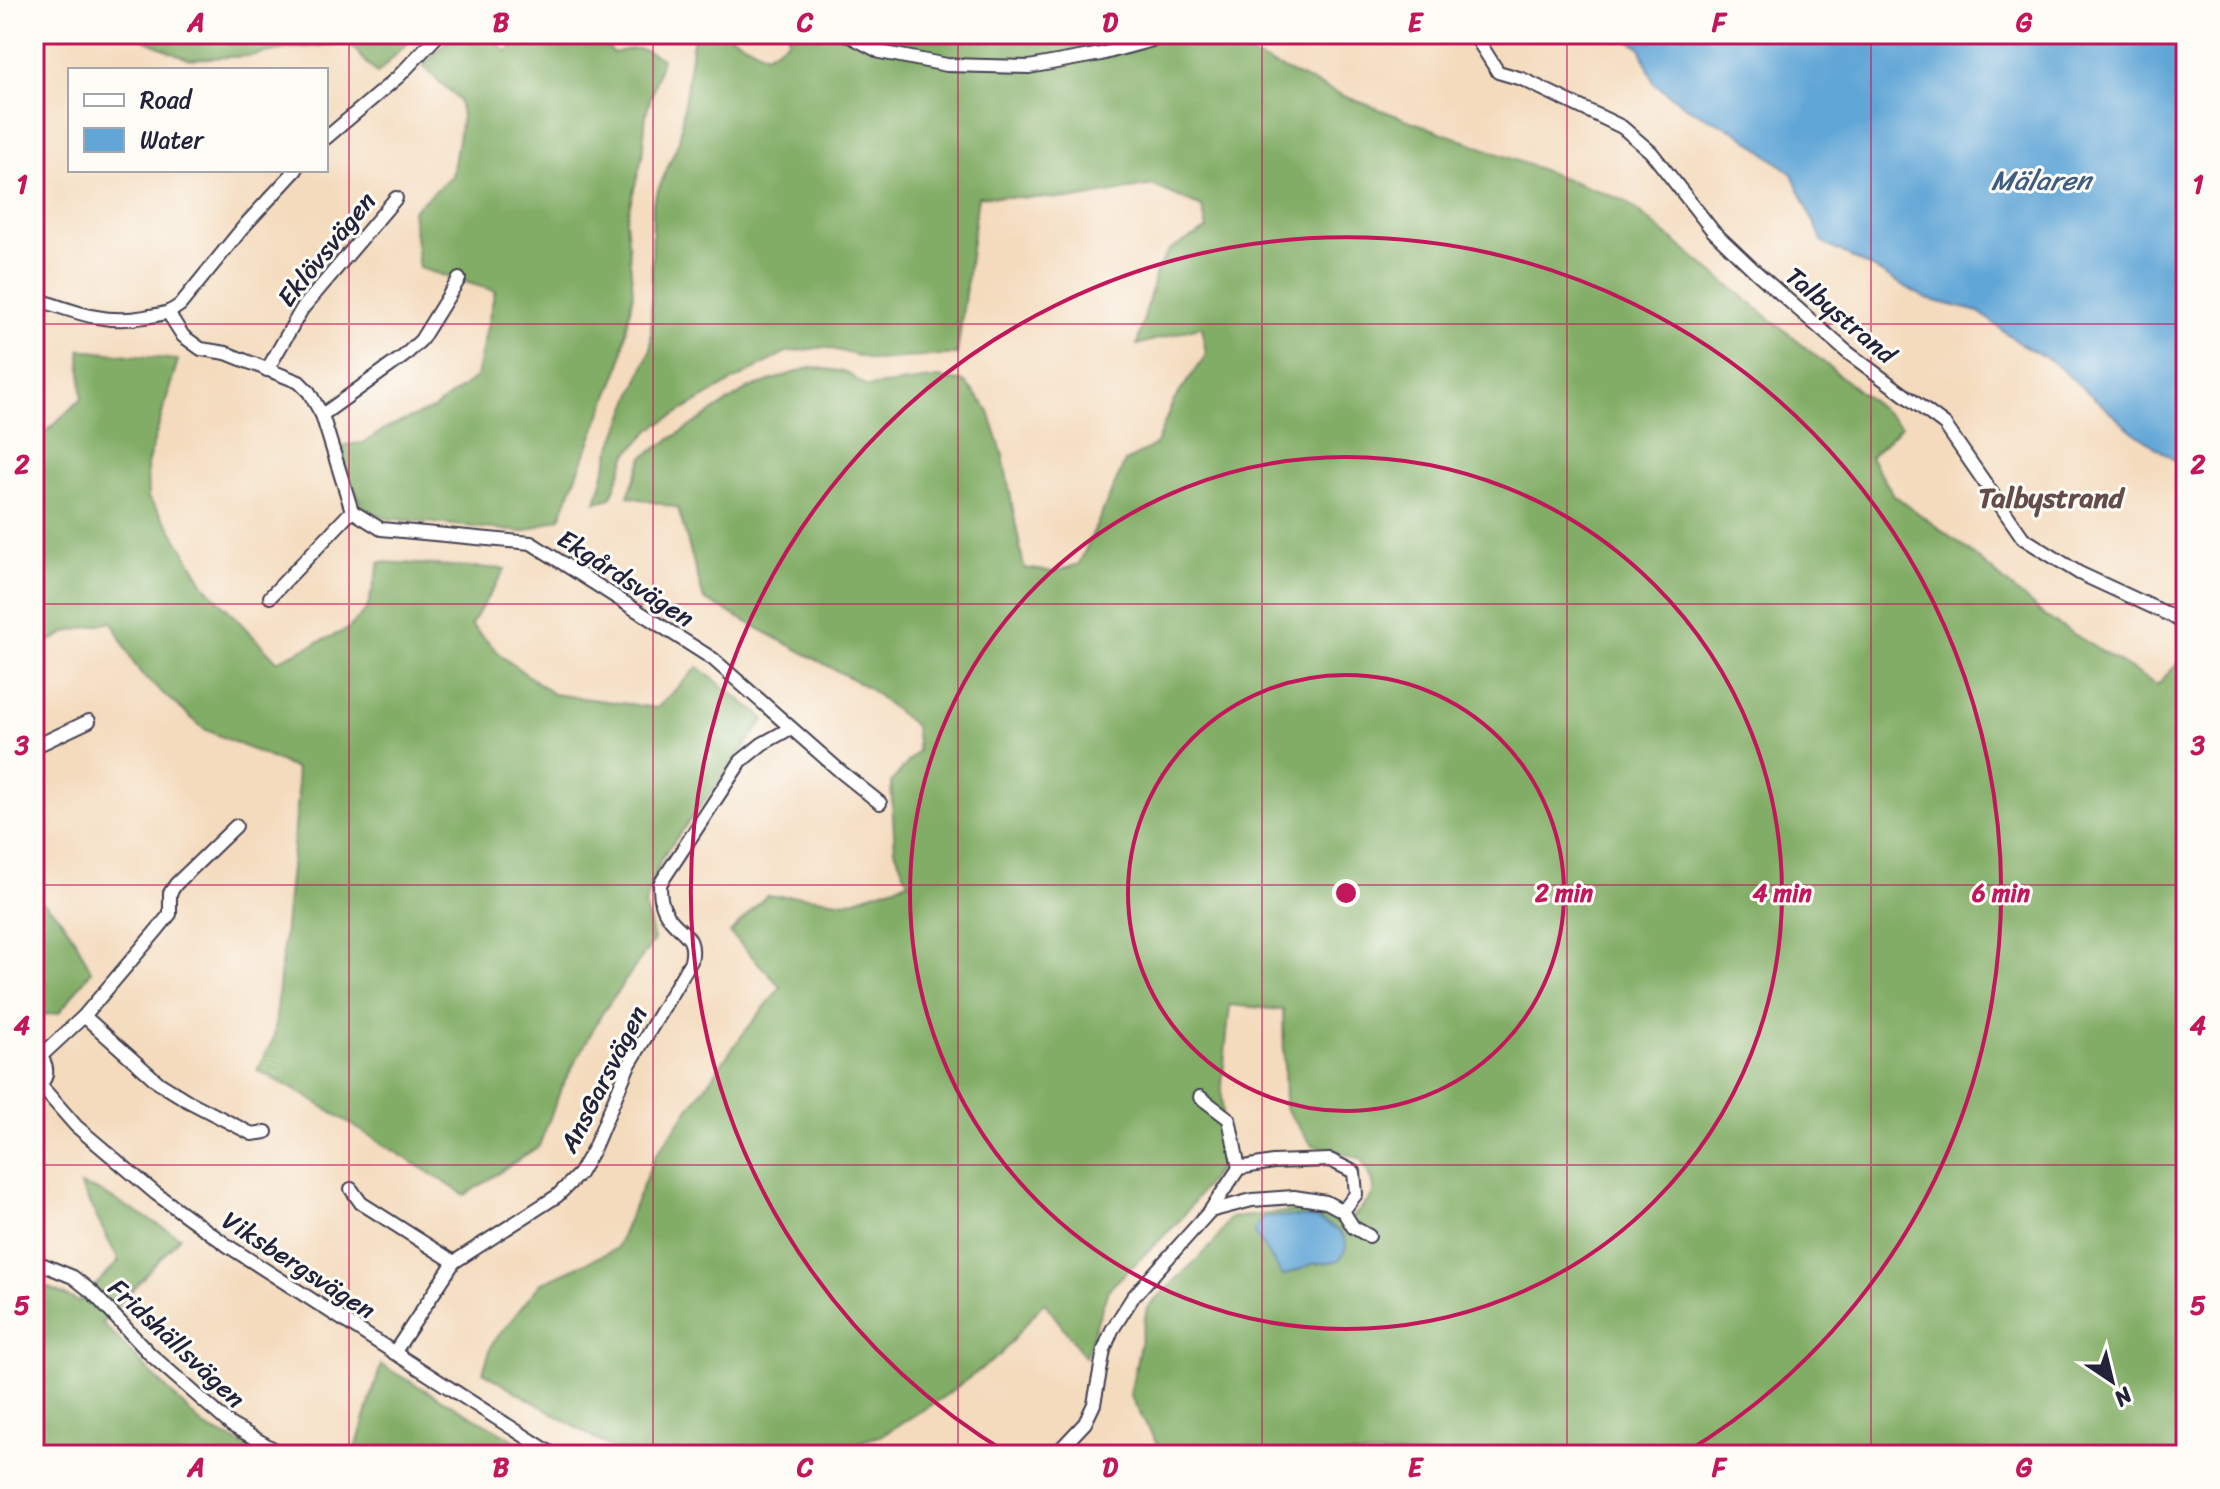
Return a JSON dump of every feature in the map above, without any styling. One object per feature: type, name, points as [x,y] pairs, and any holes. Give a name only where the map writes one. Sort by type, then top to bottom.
[{"type":"street","points":[[328,136],[398,77],[439,34]]},
{"type":"street","points":[[846,34],[880,52],[947,65],[1029,67],[1101,54],[1174,34]]},
{"type":"street","name":"Talbystrand","points":[[1474,34],[1498,72],[1522,79],[1622,127],[1651,152],[1713,231],[1756,272],[1847,352],[1945,425],[2023,538],[2079,573],[2186,625]]},
{"type":"street","points":[[34,298],[96,319],[130,320],[169,314],[294,172]]},
{"type":"street","name":"Eklövsvägen","points":[[267,370],[302,309],[396,198]]},
{"type":"street","points":[[322,415],[404,356],[421,340],[459,279]]},
{"type":"street","points":[[169,314],[183,336],[201,349],[226,353],[299,382],[309,392],[322,415],[352,511],[270,597]]},
{"type":"street","name":"Ekgårdsvägen","points":[[352,511],[381,529],[531,543],[713,659],[880,803]]},
{"type":"street","points":[[34,747],[89,721]]},
{"type":"street","name":"AnsGarsvägen","points":[[394,1353],[454,1262],[557,1196],[579,1174],[594,1148],[628,1067],[691,961],[694,949],[687,934],[669,918],[660,901],[660,884],[741,761],[762,744],[791,728]]},
{"type":"street","points":[[37,1086],[47,1071],[38,1054],[84,1016],[170,914],[170,893],[176,884],[236,826]]},
{"type":"street","points":[[84,1016],[159,1083],[252,1134],[266,1132]]},
{"type":"street","name":"Viksbergsvägen","points":[[37,1086],[76,1126],[155,1193],[228,1246],[554,1455]]},
{"type":"street","points":[[1055,1455],[1085,1423],[1094,1404],[1104,1350],[1112,1330],[1133,1297],[1210,1211],[1239,1168],[1229,1119],[1200,1097]]},
{"type":"street","points":[[1239,1168],[1273,1162],[1330,1160],[1354,1172],[1356,1194],[1343,1211]]},
{"type":"street","points":[[351,1189],[361,1203],[454,1262]]},
{"type":"street","points":[[1210,1211],[1252,1200],[1294,1197],[1326,1202],[1343,1211],[1353,1227],[1369,1236]]},
{"type":"street","name":"Fridshällsvägen","points":[[34,1261],[73,1277],[92,1292],[150,1354],[231,1425],[277,1451],[292,1455]]},
{"type":"green space","points":[[153,34],[416,34],[377,74],[349,43],[249,56],[188,59],[144,40]]},
{"type":"green space","points":[[454,34],[487,34],[507,52],[523,34],[598,34],[613,53],[639,49],[662,59],[646,114],[642,158],[626,220],[633,293],[620,366],[560,518],[523,532],[385,518],[364,508],[342,463],[344,445],[363,443],[388,427],[433,409],[476,377],[495,291],[419,268],[412,211],[452,176],[462,116],[459,100],[423,66]]},
{"type":"green space","points":[[694,34],[727,34],[766,55],[789,40],[788,34],[1209,34],[1344,96],[1625,201],[1902,426],[1870,457],[1894,495],[1969,551],[2046,617],[2157,685],[2186,655],[2186,1455],[1163,1455],[1130,1395],[1147,1308],[1214,1243],[1230,1218],[1306,1210],[1352,1218],[1374,1190],[1360,1158],[1312,1145],[1285,1108],[1283,1010],[1230,1005],[1222,1084],[1222,1164],[1180,1220],[1108,1290],[1085,1357],[1044,1302],[1000,1355],[942,1398],[882,1435],[814,1455],[623,1455],[483,1372],[492,1344],[541,1283],[616,1249],[655,1156],[781,987],[730,933],[766,896],[801,896],[846,902],[908,882],[895,850],[891,782],[918,751],[915,726],[867,687],[704,599],[678,508],[628,496],[643,457],[749,388],[811,367],[846,372],[867,387],[940,378],[965,382],[988,409],[1003,456],[1024,568],[1054,572],[1079,564],[1125,462],[1156,444],[1173,402],[1206,355],[1202,326],[1137,345],[1156,272],[1169,250],[1207,229],[1202,207],[1152,185],[1075,199],[978,196],[957,354],[874,360],[825,347],[786,352],[651,429],[627,454],[611,498],[596,502],[610,451],[651,348],[653,202],[679,141]],"holes":[[[1341,1233],[1339,1261],[1312,1264],[1283,1276]]]},
{"type":"green space","points":[[80,350],[178,360],[147,465],[148,498],[170,527],[205,586],[277,661],[348,629],[367,609],[380,562],[505,569],[471,625],[504,658],[553,694],[657,708],[698,667],[765,719],[661,859],[645,905],[654,940],[601,1015],[562,1086],[539,1146],[465,1195],[299,1092],[257,1070],[274,1038],[298,797],[296,769],[204,729],[143,676],[112,622],[67,632],[34,650],[34,443],[82,398]]},
{"type":"green space","points":[[34,896],[53,911],[68,929],[91,971],[59,1013],[34,1016]]},
{"type":"green space","points":[[80,1185],[99,1191],[180,1237],[102,1323],[204,1427],[267,1455],[34,1455],[34,1280],[79,1302],[119,1261]]},
{"type":"green space","points":[[381,1365],[541,1455],[354,1455]]},
{"type":"water","name":"Mälaren","points":[[1619,34],[2186,34],[2186,471],[2132,431],[2052,361],[2019,343],[1979,312],[1927,299],[1823,243],[1792,174],[1738,132],[1686,107],[1654,83],[1640,47]]},
{"type":"water","points":[[1265,1217],[1316,1219],[1340,1233],[1346,1246],[1344,1252],[1339,1261],[1312,1264],[1283,1276],[1255,1234],[1257,1224]]},
{"type":"district","name":"Talbystrand","points":[[2051,497]]}]
